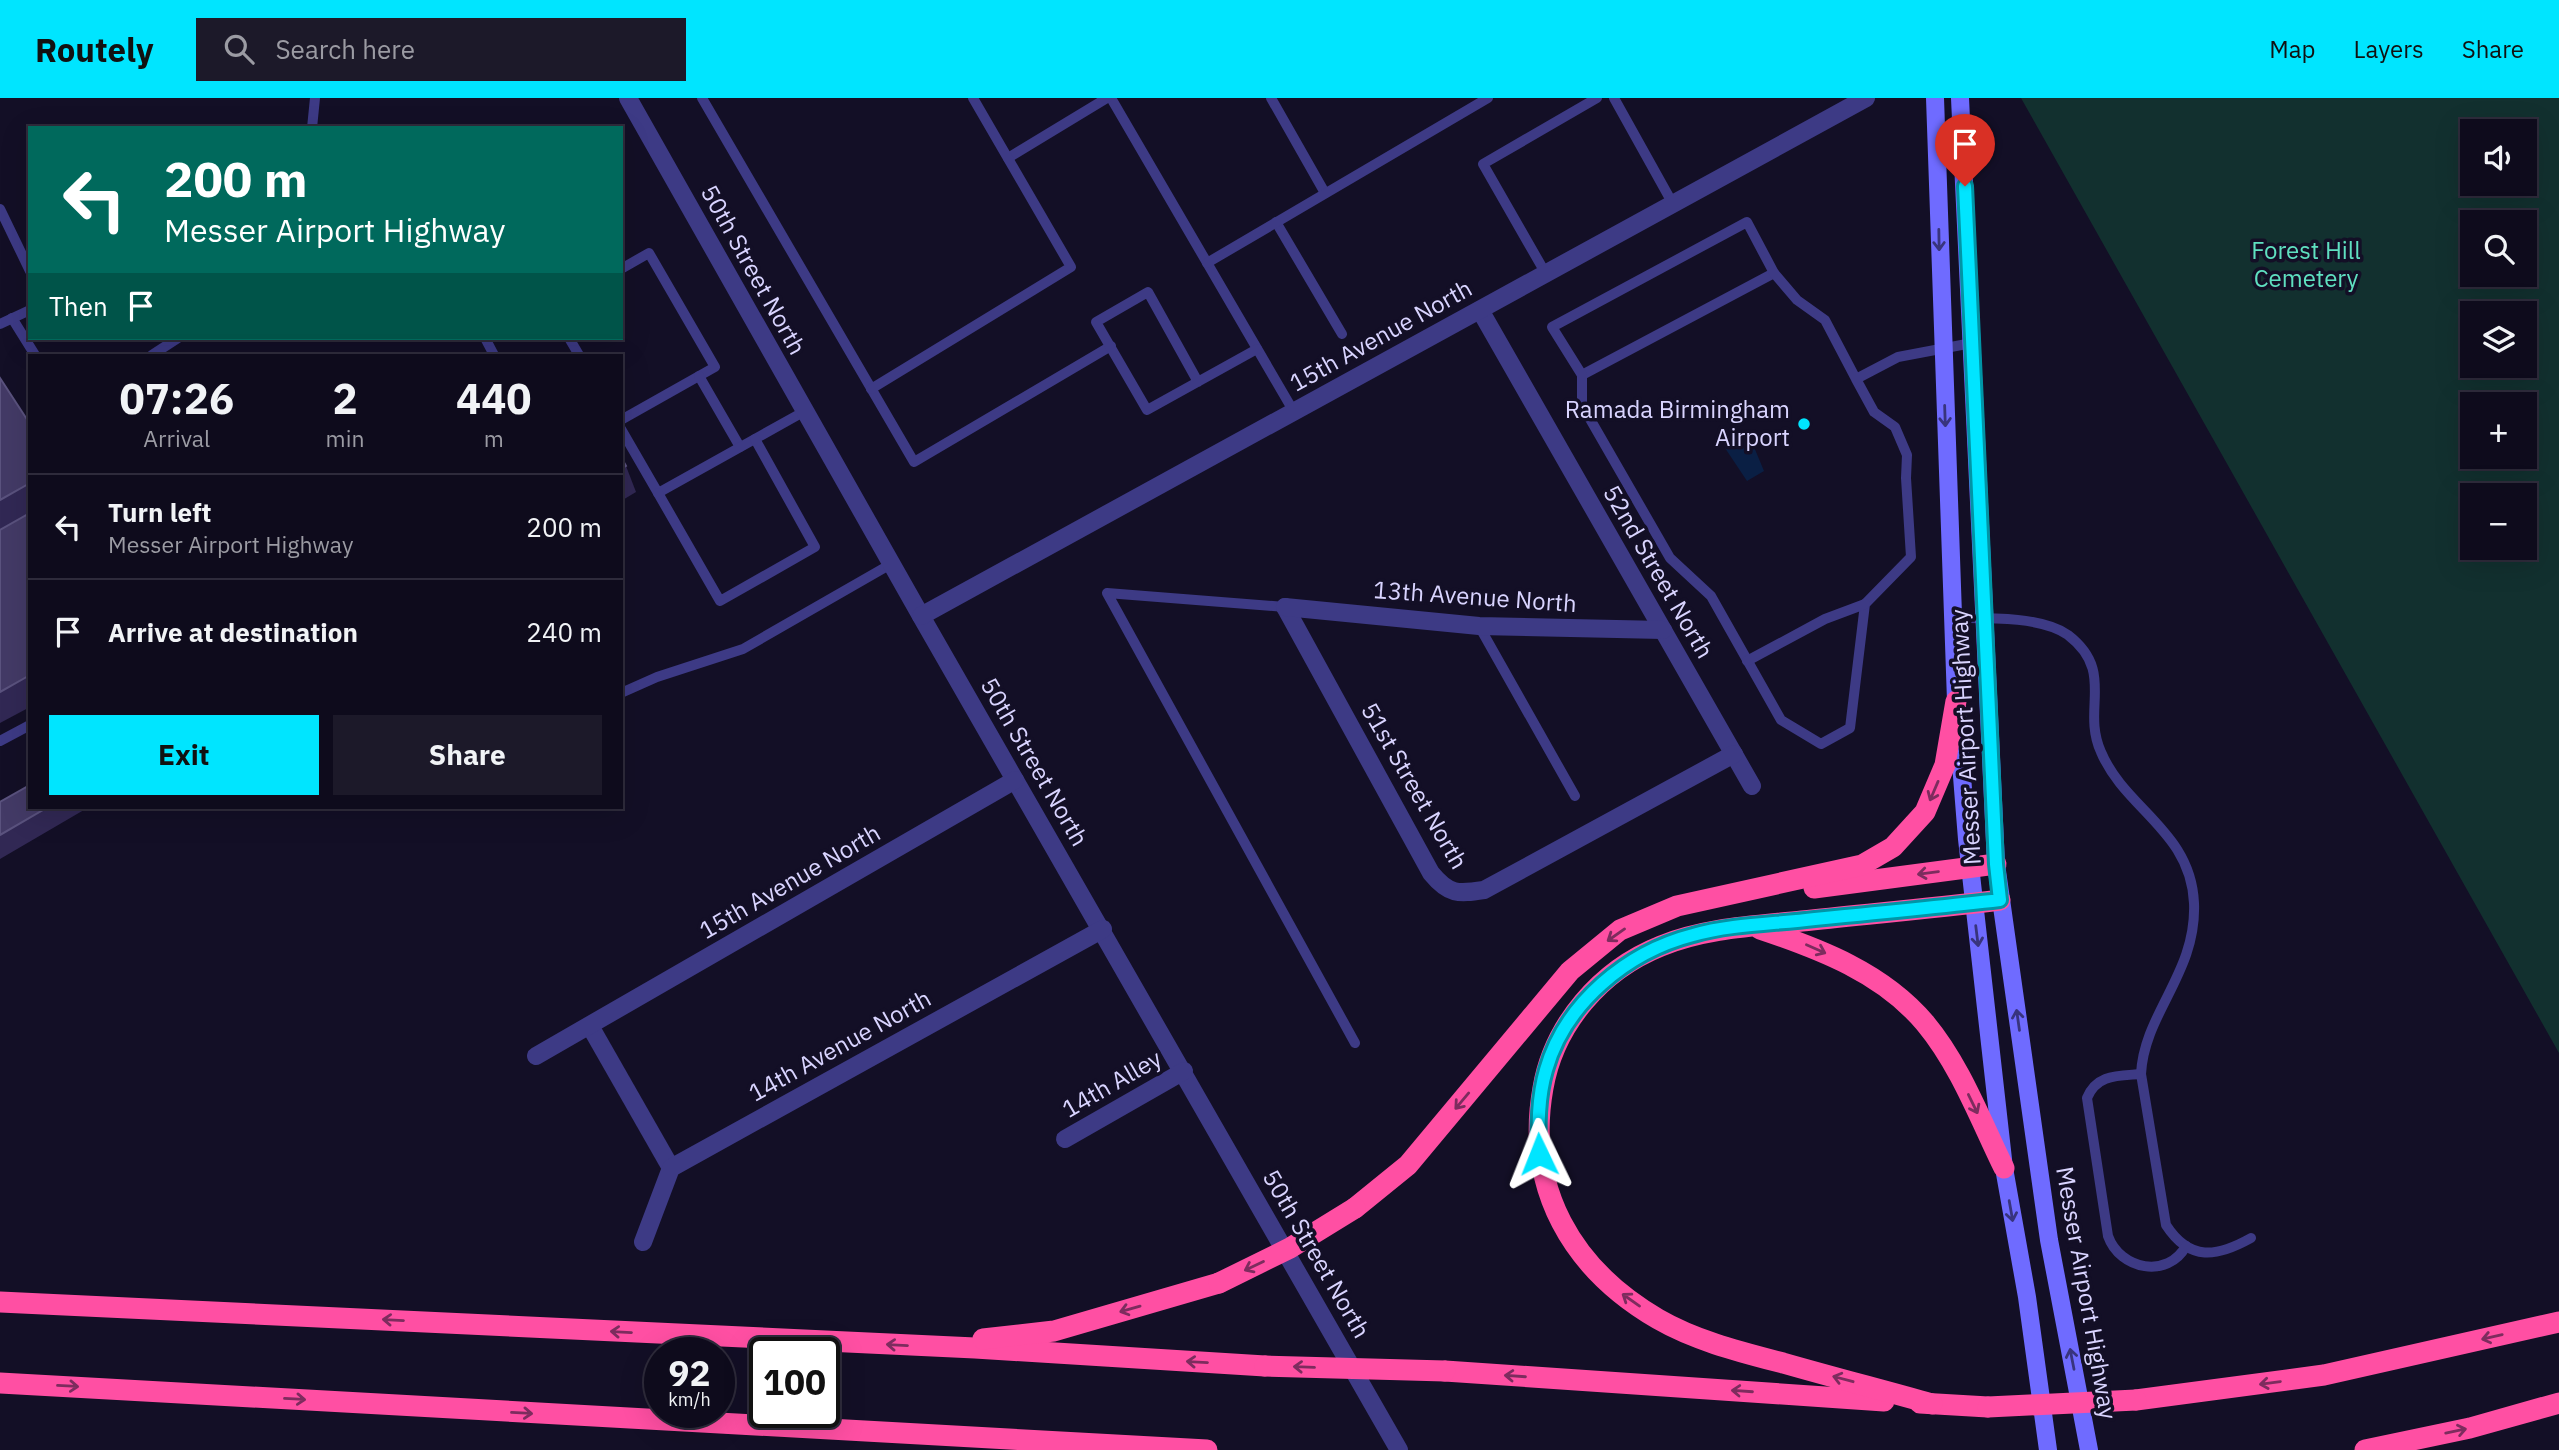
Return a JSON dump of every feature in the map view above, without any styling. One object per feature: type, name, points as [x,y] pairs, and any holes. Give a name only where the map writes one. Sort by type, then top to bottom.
[{"type":"highway","points":[[925,1346],[1054,1331],[1219,1283],[1290,1248],[1355,1208],[1408,1165],[1570,971],[1620,930],[1677,906],[1862,864],[1893,847],[1925,812],[1945,765],[1956,701]]},
{"type":"highway","points":[[1677,906],[1996,864]]},
{"type":"highway","points":[[1932,1404],[1721,1346],[1659,1320],[1608,1284],[1563,1228],[1549,1194],[1539,1154],[1538,1116],[1546,1069],[1561,1032],[1588,996],[1617,971],[1659,946],[1694,934],[1752,926],[2000,900]]},
{"type":"highway","points":[[1752,926],[1816,947],[1888,987],[1925,1023],[1955,1067],[2004,1168]]},
{"type":"highway","points":[[0,1302],[925,1346],[1265,1366],[1445,1371],[1988,1406],[2136,1401],[2324,1375],[2559,1322]]},
{"type":"highway","points":[[0,1383],[1207,1450]]},
{"type":"highway","points":[[2365,1450],[2470,1428],[2559,1403]]},
{"type":"highway","points":[[872,1430],[993,1450]]},
{"type":"main road","name":"Messer Airport Highway","points":[[1935,98],[1956,701],[1973,903],[2004,1168],[2027,1297],[2048,1450]]},
{"type":"main road","name":"Messer Airport Highway","points":[[1960,98],[1996,864],[2049,1240],[2089,1450]]},
{"type":"street","name":"50th Street North","points":[[628,98],[891,565],[1103,929],[1399,1450]]},
{"type":"street","name":"15th Avenue North","points":[[921,616],[1866,98]]},
{"type":"street","name":"52nd Street North","points":[[1480,310],[1752,786]]},
{"type":"street","name":"13th Avenue North","points":[[1285,607],[1479,626],[1663,630]]},
{"type":"street","name":"51st Street North","points":[[1285,607],[1432,873],[1443,888],[1462,894],[1484,890],[1734,754]]},
{"type":"street","name":"15th Avenue North","points":[[536,1056],[1015,780]]},
{"type":"street","name":"14th Avenue North","points":[[671,1168],[1103,929]]},
{"type":"street","points":[[590,1026],[671,1168],[643,1242]]},
{"type":"street","name":"14th Alley","points":[[1065,1139],[1184,1071]]},
{"type":"lane","points":[[312,126],[315,98]]},
{"type":"lane","points":[[702,98],[914,462],[1111,346]]},
{"type":"lane","points":[[872,389],[1071,267],[973,98]]},
{"type":"lane","points":[[1008,158],[1109,98],[1294,412]]},
{"type":"lane","points":[[1271,98],[1325,193]]},
{"type":"lane","points":[[1207,263],[1488,98]]},
{"type":"lane","points":[[1545,274],[1483,164],[1597,98]]},
{"type":"lane","points":[[1614,98],[1673,204]]},
{"type":"lane","points":[[0,209],[28,267]]},
{"type":"lane","points":[[1276,222],[1342,334]]},
{"type":"lane","points":[[1747,661],[1825,619],[1866,604],[1911,557],[1907,455],[1895,427],[1874,412],[1825,320],[1797,300],[1774,273],[1746,222],[1552,327],[1582,375],[1582,405],[1670,558],[1711,596],[1747,661],[1781,720],[1821,744],[1850,728],[1866,604]]},
{"type":"lane","points":[[623,268],[649,253],[715,367],[623,419]]},
{"type":"lane","points":[[1582,375],[1774,273]]},
{"type":"lane","points":[[1198,382],[1148,292],[1096,322],[1147,410],[1198,382],[1257,349]]},
{"type":"lane","points":[[0,324],[28,311]]},
{"type":"lane","points":[[12,318],[34,354]]},
{"type":"lane","points":[[154,354],[175,340]]},
{"type":"lane","points":[[1856,379],[1898,357],[1972,342]]},
{"type":"lane","points":[[699,376],[740,447]]},
{"type":"lane","points":[[658,493],[805,411]]},
{"type":"lane","points":[[623,432],[720,601],[815,547],[755,439]]},
{"type":"lane","points":[[623,692],[657,677],[743,649],[891,565]]},
{"type":"lane","points":[[1285,607],[1107,593],[1355,1043]]},
{"type":"lane","points":[[1953,618],[1984,618],[2050,626],[2070,636],[2090,657],[2096,678],[2094,720],[2100,751],[2112,774],[2163,827],[2185,866],[2194,901],[2191,939],[2177,983],[2150,1033],[2142,1056],[2141,1074],[2166,1225],[2186,1246],[2217,1254],[2250,1238]]},
{"type":"lane","points":[[1479,626],[1575,796]]},
{"type":"lane","points":[[0,741],[28,725]]},
{"type":"lane","points":[[2141,1074],[2098,1081],[2087,1098],[2108,1236],[2117,1251],[2146,1268],[2160,1269],[2174,1262],[2186,1246]]},
{"type":"green space","name":"Forest Hill Cemetery","points":[[2021,98],[2559,98],[2559,1053]]},
{"type":"water","points":[[1749,435],[1764,471],[1747,481],[1725,448]]},
{"type":"building","points":[[0,378],[28,421],[28,484],[0,500]]},
{"type":"building","points":[[28,514],[28,676],[0,692],[0,530]]},
{"type":"building","points":[[28,786],[28,809],[45,809],[0,835],[0,802]]},
{"type":"place","name":"Ramada Birmingham Airport","points":[[1804,424]]},
{"type":"route","points":[[1539,1154],[1538,1116],[1546,1069],[1561,1032],[1588,996],[1617,971],[1659,946],[1694,934],[1752,926],[2000,900],[1996,864],[1965,186]]}]
